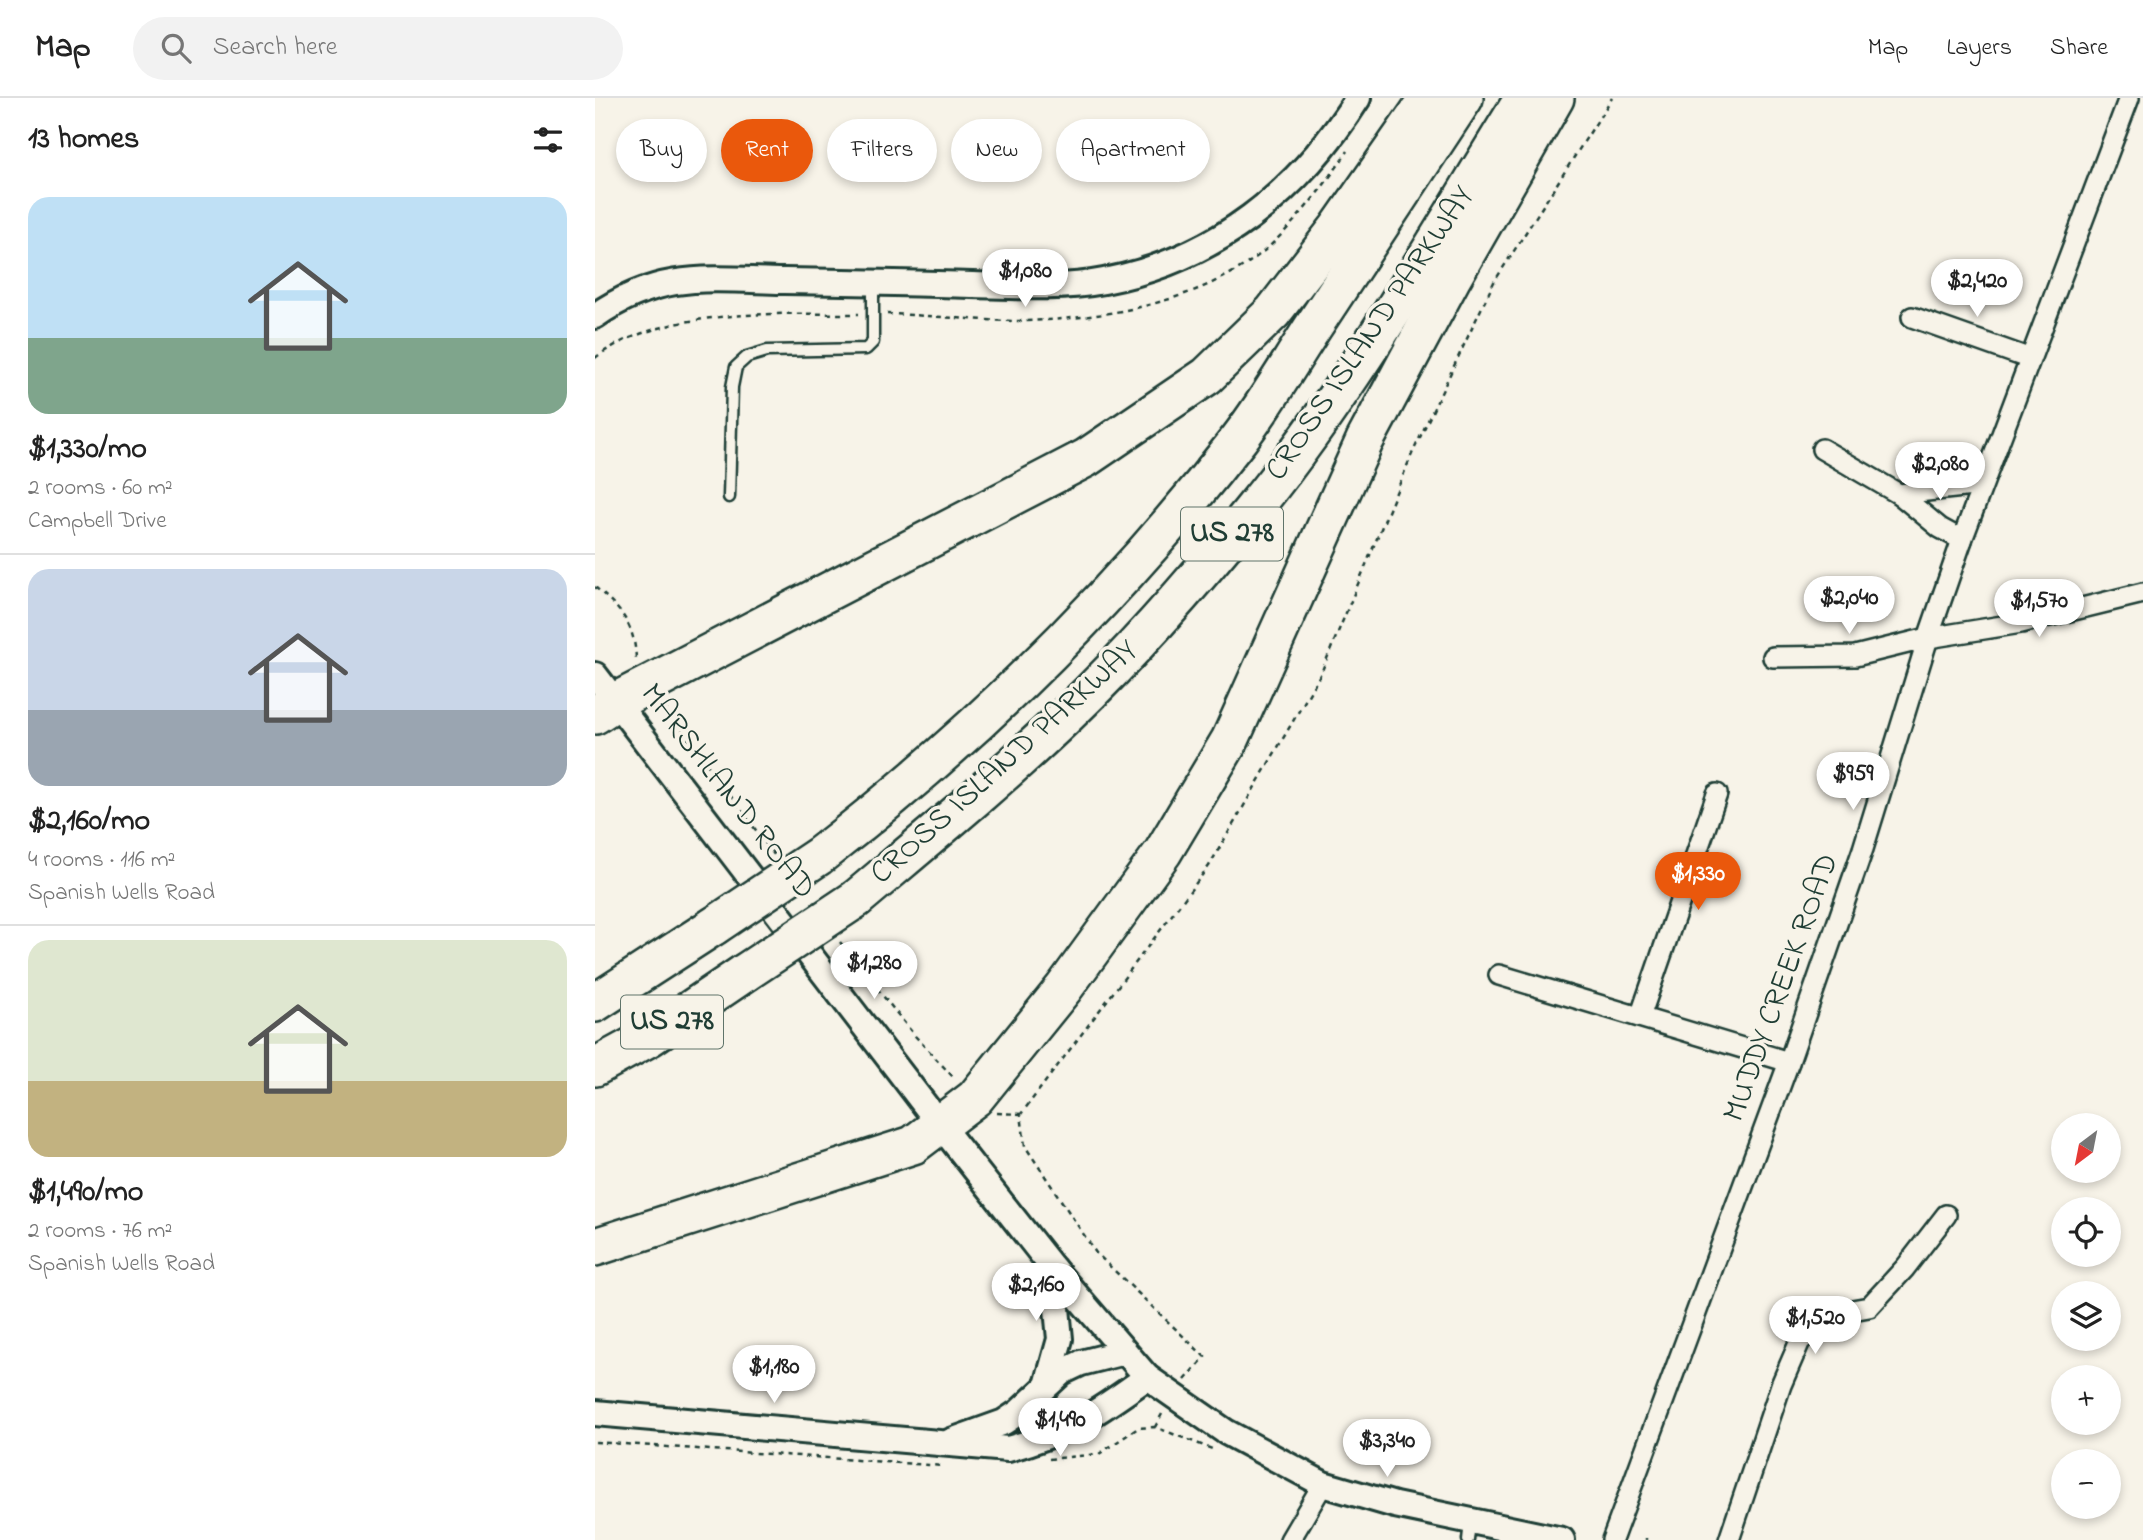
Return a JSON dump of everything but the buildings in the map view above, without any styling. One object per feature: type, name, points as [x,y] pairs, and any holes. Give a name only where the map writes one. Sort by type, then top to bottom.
[{"type":"highway","points":[[602,697],[1086,458],[1207,376],[1273,312],[1338,228],[1429,98]]},
{"type":"highway","name":"CROSS ISLAND PARKWAY","points":[[595,1003],[819,856],[906,789],[1010,694],[1090,613],[1174,519],[1241,436],[1464,98]]},
{"type":"highway","name":"CROSS ISLAND PARKWAY","points":[[595,1067],[650,1037],[856,899],[985,791],[1068,714],[1145,635],[1255,507],[1349,379],[1524,98]]},
{"type":"highway","points":[[595,1247],[913,1145],[975,1098],[1063,988],[1163,852],[1230,740],[1365,440],[1452,278],[1555,98]]},
{"type":"street","points":[[595,316],[622,297],[681,279],[1034,286],[1104,281],[1163,263],[1230,232],[1288,189],[1331,141],[1357,98]]},
{"type":"street","name":"MUDDY CREEK ROAD","points":[[1612,1540],[1789,1062],[1863,849],[1927,638],[1962,540],[2028,358],[2129,98]]},
{"type":"street","points":[[1912,317],[2028,358]]},
{"type":"street","points":[[1822,449],[1899,494],[1940,528],[1962,540]]},
{"type":"street","points":[[1899,494],[1982,485]]},
{"type":"street","points":[[1773,657],[1855,656],[1927,638],[2021,623],[2143,593]]},
{"type":"street","name":"MARSHLAND ROAD","points":[[602,697],[1052,1268],[1147,1377],[1226,1432],[1323,1484],[1469,1531],[1562,1540]]},
{"type":"street","points":[[1640,1017],[1717,794]]},
{"type":"street","points":[[1499,975],[1789,1062]]},
{"type":"street","points":[[1729,1540],[1781,1385],[1800,1341],[1835,1313],[1869,1307],[1905,1268],[1945,1215]]},
{"type":"street","points":[[1048,1382],[1060,1339],[1052,1268]]},
{"type":"street","points":[[950,1442],[1004,1422],[1019,1412],[1048,1382],[1081,1363],[1124,1352]]},
{"type":"street","points":[[595,1413],[1008,1449],[1054,1436],[1092,1416],[1147,1377]]},
{"type":"street","points":[[1290,1540],[1323,1484]]},
{"type":"lane","points":[[729,497],[732,387],[736,367],[747,357],[767,351],[866,349],[873,342],[873,283]]},
{"type":"path","points":[[1155,1427],[1173,1395],[1205,1357],[1096,1253],[1025,1146],[1021,1114],[1209,866],[1321,673],[1412,454],[1494,282],[1612,98]]}]
